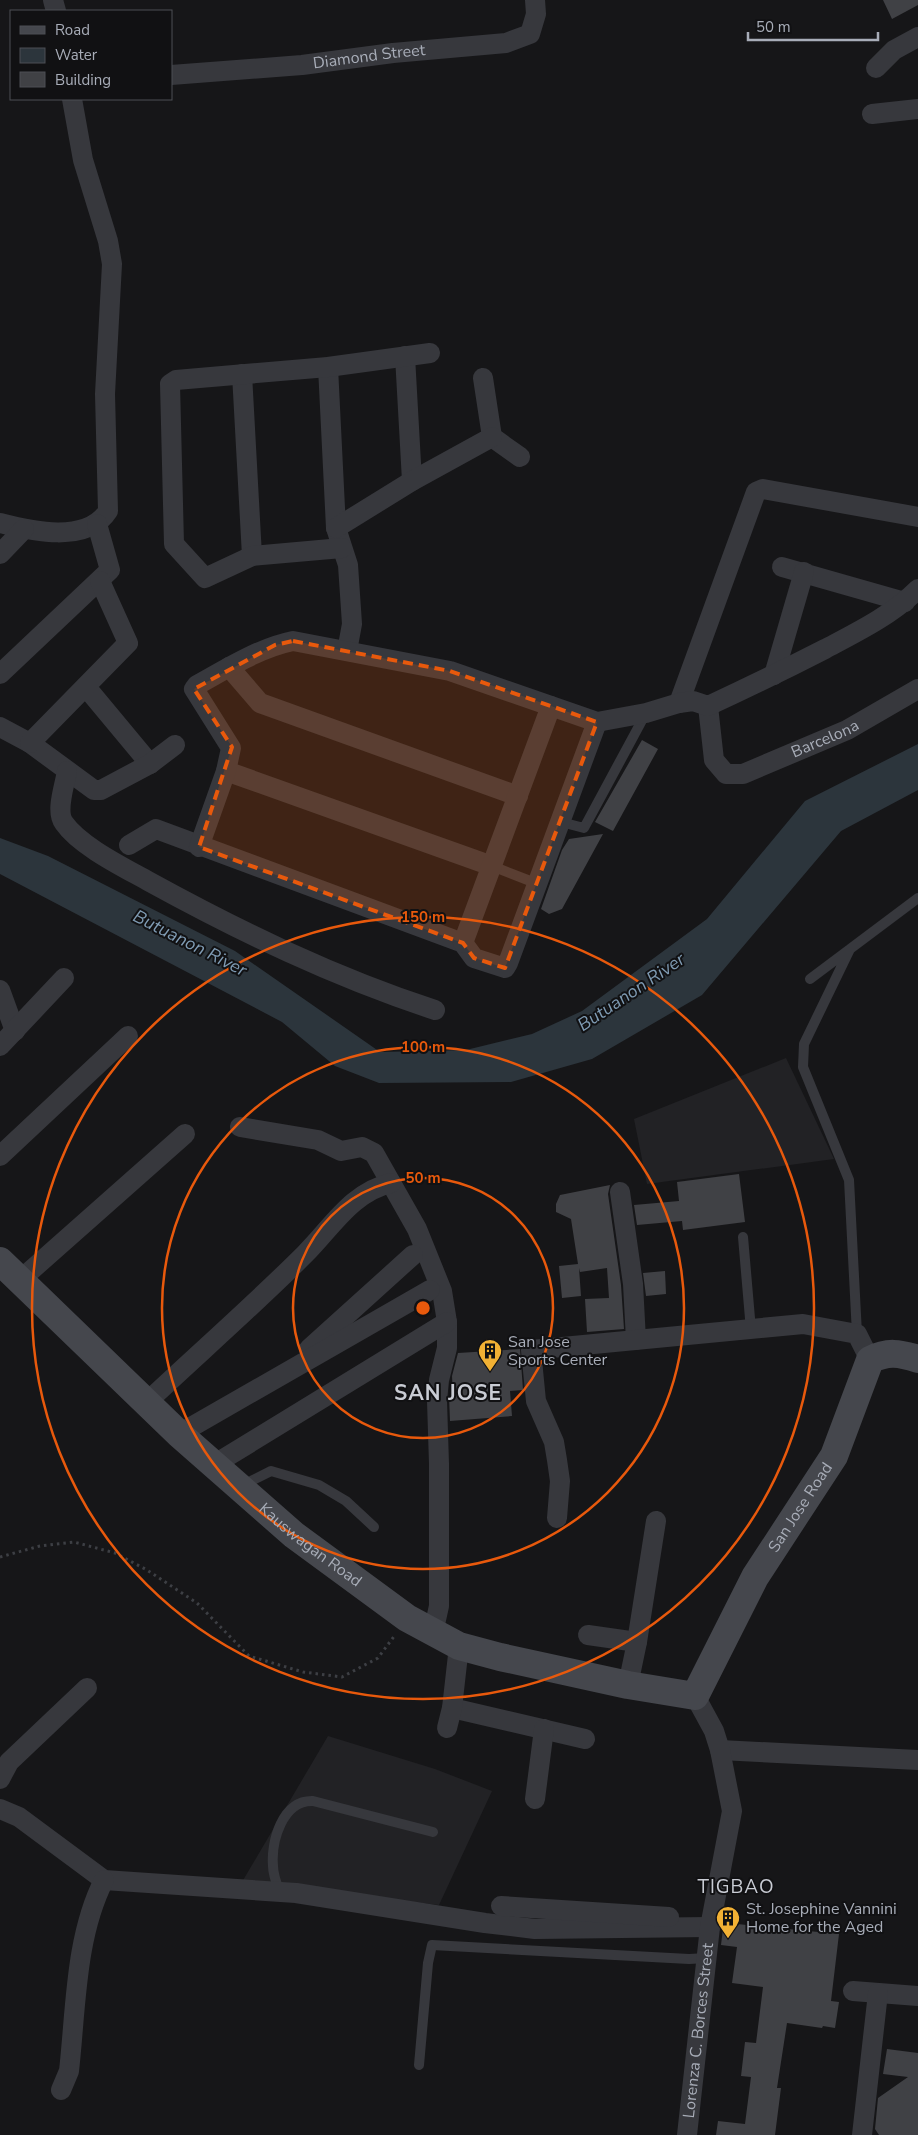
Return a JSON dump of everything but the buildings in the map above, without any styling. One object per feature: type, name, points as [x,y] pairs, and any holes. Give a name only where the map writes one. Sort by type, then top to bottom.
[{"type":"street","name":"Diamond Street","points":[[172,75],[302,65],[393,53],[506,42],[530,34],[536,14],[535,0]]},
{"type":"street","points":[[876,68],[894,50],[918,37]]},
{"type":"street","points":[[0,523],[24,529],[54,532],[77,530],[97,524],[108,511],[105,394],[112,264],[108,241],[83,160],[72,100]]},
{"type":"street","points":[[872,114],[918,109]]},
{"type":"street","points":[[342,548],[252,556],[205,578],[174,544],[170,384],[176,380],[328,367],[430,353]]},
{"type":"street","points":[[405,356],[412,481]]},
{"type":"street","points":[[328,367],[336,528],[348,565],[352,624],[347,651]]},
{"type":"street","points":[[242,374],[252,556]]},
{"type":"street","points":[[483,378],[492,437],[520,457]]},
{"type":"street","points":[[336,528],[412,481],[492,437]]},
{"type":"street","points":[[679,703],[756,492],[763,489],[918,517]]},
{"type":"street","points":[[0,674],[110,570],[97,524]]},
{"type":"street","points":[[0,554],[24,529]]},
{"type":"street","points":[[782,566],[911,595]]},
{"type":"street","points":[[774,676],[804,572]]},
{"type":"street","points":[[30,743],[128,642],[100,581]]},
{"type":"street","points":[[200,847],[226,771],[231,745],[194,689],[197,685],[274,645],[293,641],[450,671],[597,722],[646,713],[679,703],[693,701],[708,706],[774,676],[855,633],[911,595]]},
{"type":"street","points":[[228,668],[260,703],[518,796]]},
{"type":"street","points":[[86,687],[150,764]]},
{"type":"street","name":"Barcelona","points":[[708,706],[714,760],[726,774],[743,774],[847,730],[918,689]]},
{"type":"street","points":[[463,943],[551,706]]},
{"type":"street","points":[[129,845],[156,829],[200,847],[463,943],[474,958],[505,968],[597,722]]},
{"type":"street","points":[[0,728],[30,743],[94,790],[101,790],[150,764],[175,745]]},
{"type":"street","points":[[226,771],[492,866]]},
{"type":"street","points":[[67,772],[60,814],[63,822],[80,839],[125,868],[220,921],[373,990],[435,1010]]},
{"type":"street","points":[[0,1046],[64,978]]},
{"type":"street","points":[[0,990],[15,1031]]},
{"type":"street","points":[[0,1156],[128,1036]]},
{"type":"street","points":[[240,1128],[318,1140],[341,1152],[362,1147],[374,1153],[418,1229],[425,1246],[442,1291],[447,1322],[447,1348],[439,1380],[437,1401],[439,1606],[433,1633]]},
{"type":"street","points":[[19,1282],[185,1134]]},
{"type":"street","points":[[147,1402],[306,1254],[346,1209],[374,1187],[391,1183]]},
{"type":"street","points":[[620,1192],[633,1284],[636,1340]]},
{"type":"street","points":[[280,1376],[413,1255]]},
{"type":"street","name":"Kauswagan Road","points":[[0,1261],[19,1282],[180,1434],[241,1486],[294,1535],[407,1618],[459,1646],[548,1669],[695,1696]]},
{"type":"street","points":[[386,1280],[400,1307]]},
{"type":"street","points":[[180,1434],[430,1290]]},
{"type":"street","points":[[215,1464],[447,1322]]},
{"type":"street","points":[[557,1518],[560,1481],[557,1460],[554,1442],[536,1401],[530,1350],[803,1324],[857,1334],[870,1360],[883,1354],[898,1353],[918,1359]]},
{"type":"street","name":"San Jose Road","points":[[695,1696],[755,1577],[834,1456],[870,1360]]},
{"type":"street","points":[[628,1685],[637,1642],[656,1521]]},
{"type":"street","points":[[588,1635],[637,1642]]},
{"type":"street","points":[[447,1728],[452,1708],[459,1646]]},
{"type":"street","points":[[0,1779],[9,1762],[87,1688]]},
{"type":"street","name":"Lorenza C. Borces Street","points":[[687,2135],[711,1923],[732,1811],[720,1750],[714,1731],[695,1696]]},
{"type":"street","points":[[452,1708],[585,1738]]},
{"type":"street","points":[[535,1799],[544,1729]]},
{"type":"street","points":[[720,1750],[918,1760]]},
{"type":"street","points":[[0,1808],[19,1817],[104,1880],[296,1893],[485,1924],[535,1929],[711,1923]]},
{"type":"street","points":[[61,2090],[69,2071],[83,1948],[95,1899],[104,1880]]},
{"type":"street","points":[[501,1906],[711,1923]]},
{"type":"street","points":[[853,1991],[918,1996]]},
{"type":"street","points":[[862,2135],[878,1993]]},
{"type":"lane","points":[[561,822],[584,828],[646,713]]},
{"type":"lane","points":[[492,866],[538,884]]},
{"type":"lane","points":[[810,979],[918,898]]},
{"type":"lane","points":[[850,949],[804,1044],[803,1067],[849,1180],[857,1334]]},
{"type":"lane","points":[[742,1237],[751,1330]]},
{"type":"lane","points":[[241,1486],[271,1471],[319,1485],[346,1501],[374,1527]]},
{"type":"lane","points":[[280,1893],[272,1868],[273,1846],[282,1821],[293,1807],[304,1801],[313,1801],[433,1832]]},
{"type":"lane","points":[[419,2066],[428,1963],[432,1945],[689,1960],[707,1958]]},
{"type":"path","points":[[0,1557],[40,1546],[74,1542],[115,1553],[147,1570],[197,1603],[249,1656],[303,1672],[342,1677],[378,1658],[407,1618]]},
{"type":"highlighted area","points":[[293,641],[450,671],[597,722],[505,968],[474,958],[463,943],[199,847],[232,747],[194,689],[275,645]]},
{"type":"shaded area","points":[[786,1058],[834,1159],[647,1184],[634,1119]]},
{"type":"shaded area","points":[[328,1736],[435,1769],[492,1791],[439,1905],[242,1882]]},
{"type":"water","name":"Butuanon River","points":[[918,744],[918,790],[841,831],[702,995],[592,1059],[511,1082],[379,1083],[335,1066],[282,1022],[0,874],[0,838],[48,856],[235,951],[380,1052],[466,1050],[532,1034],[582,1011],[707,919],[805,801]]},
{"type":"place","name":"San Jose Sports Center","points":[[490,1372]]},
{"type":"place","name":"St. Josephine Vannini Home for the Aged","points":[[728,1939]]},
{"type":"district","name":"SAN JOSE","points":[[448,1393]]},
{"type":"district","name":"TIGBAO","points":[[736,1887]]}]
